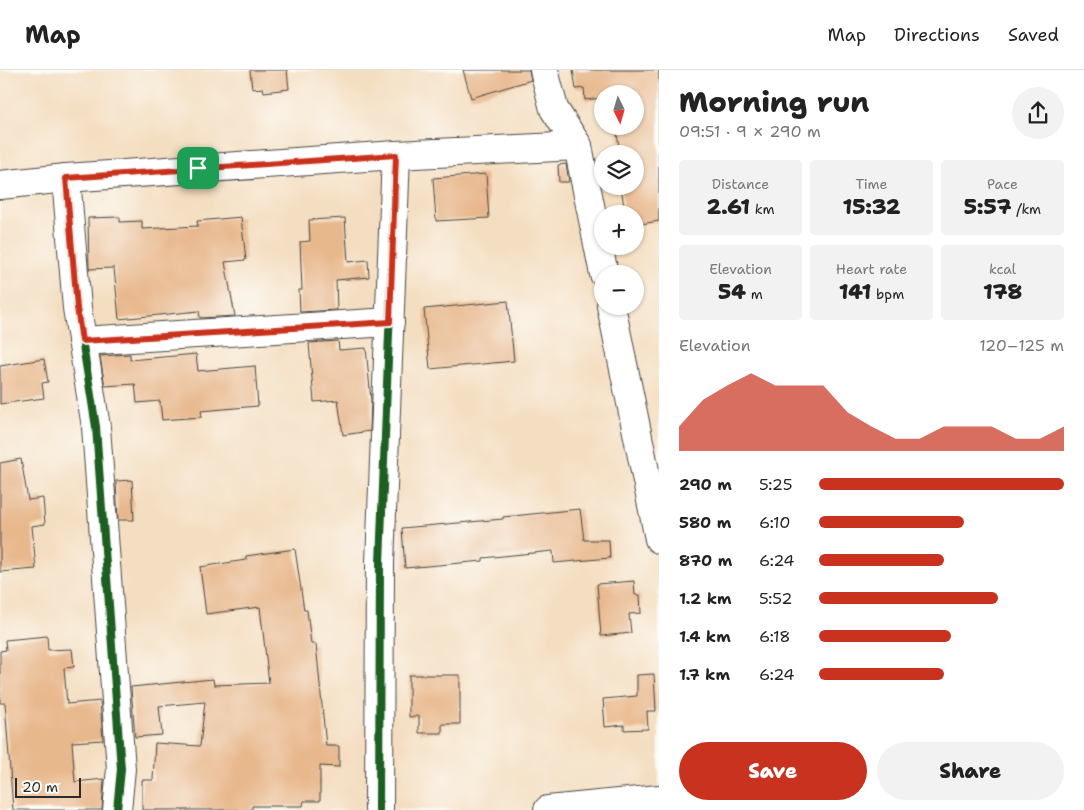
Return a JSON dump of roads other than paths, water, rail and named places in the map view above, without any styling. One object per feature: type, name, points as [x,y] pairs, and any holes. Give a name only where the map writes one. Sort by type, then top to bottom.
[{"type":"street","points":[[544,70],[554,109],[578,146],[602,265]]},
{"type":"street","points":[[0,185],[66,178],[396,155],[578,146]]},
{"type":"street","points":[[379,810],[380,563],[396,155]]},
{"type":"street","points":[[66,178],[77,308],[96,427],[109,585],[121,769],[117,810]]},
{"type":"street","points":[[613,315],[659,539]]},
{"type":"street","points":[[82,341],[390,322]]},
{"type":"street","points":[[548,810],[659,799]]}]
